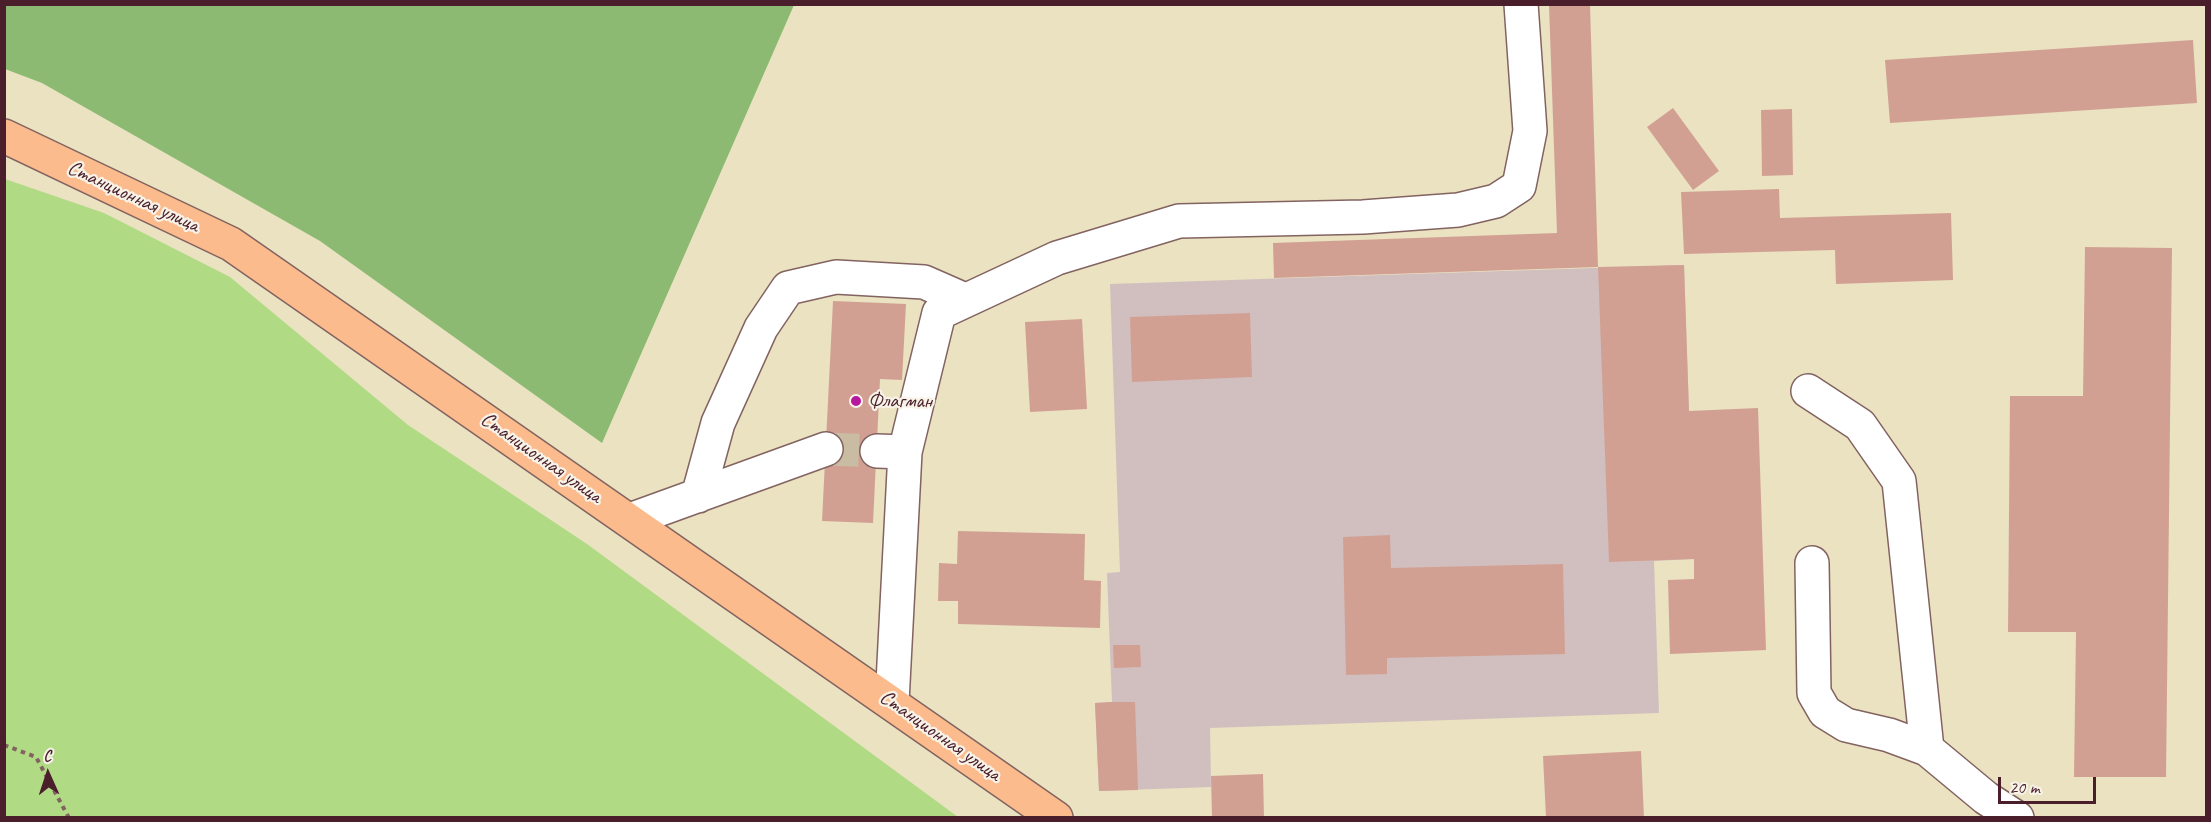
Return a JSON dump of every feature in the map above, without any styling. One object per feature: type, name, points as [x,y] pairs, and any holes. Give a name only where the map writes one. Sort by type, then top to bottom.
[{"type":"main road","name":"Станционная улица","points":[[4,136],[231,244],[1056,818]]},
{"type":"lane","points":[[892,702],[891,452],[939,313],[1057,258],[1179,221],[1363,217],[1458,210],[1496,201],[1520,186],[1530,131],[1521,4]]},
{"type":"lane","points":[[698,496],[718,423],[761,328],[788,288],[836,277],[924,282],[965,300]]},
{"type":"lane","points":[[1808,391],[1860,425],[1899,482],[1927,749]]},
{"type":"lane","points":[[630,520],[826,449]]},
{"type":"lane","points":[[1812,563],[1814,693],[1825,712],[1846,725],[1889,735],[1927,749],[1986,798],[2017,818]]},
{"type":"path","points":[[4,746],[36,757],[69,818]]},
{"type":"shaded area","points":[[1684,265],[1694,559],[1654,561],[1659,713],[1210,728],[1211,787],[1099,791],[1095,703],[1112,702],[1107,573],[1120,572],[1110,284]]},
{"type":"green space","points":[[4,5],[794,5],[602,443],[320,241],[42,83],[5,69]]},
{"type":"green space","points":[[5,179],[104,213],[230,277],[408,425],[587,544],[958,817],[5,817]]},
{"type":"building","points":[[1549,5],[1590,5],[1598,267],[1274,278],[1273,243],[1557,233]]},
{"type":"building","points":[[2193,40],[2197,103],[1890,123],[1885,60]]},
{"type":"building","points":[[1673,108],[1719,171],[1693,190],[1647,127]]},
{"type":"building","points":[[1792,109],[1793,175],[1762,176],[1761,110]]},
{"type":"building","points":[[1779,189],[1780,218],[1951,213],[1953,280],[1836,284],[1835,250],[1684,254],[1681,192]]},
{"type":"building","points":[[2085,247],[2172,248],[2166,777],[2074,777],[2076,632],[2008,632],[2010,396],[2083,396]]},
{"type":"building","points":[[1684,265],[1689,411],[1758,408],[1766,650],[1670,654],[1668,580],[1694,579],[1694,559],[1609,562],[1598,267]]},
{"type":"building","points":[[833,301],[906,304],[902,380],[880,379],[873,523],[822,521]]},
{"type":"building","points":[[1250,313],[1252,377],[1132,382],[1130,317]]},
{"type":"building","points":[[1082,319],[1087,409],[1030,412],[1025,322]]},
{"type":"building","points":[[958,531],[1085,534],[1084,580],[1101,581],[1100,628],[958,624],[958,601],[938,601],[939,563],[957,564]]},
{"type":"building","points":[[1390,535],[1391,568],[1563,564],[1565,654],[1387,658],[1387,674],[1346,675],[1343,537]]},
{"type":"building","points":[[1113,645],[1140,645],[1141,667],[1114,668]]},
{"type":"building","points":[[1135,702],[1138,790],[1099,791],[1095,703]]},
{"type":"building","points":[[1641,751],[1644,818],[1546,818],[1543,756]]},
{"type":"building","points":[[1263,774],[1264,818],[1212,818],[1211,776]]},
{"type":"tunnel","points":[[826,449],[877,451]]},
{"type":"place","name":"Флагман","points":[[856,401]]}]
